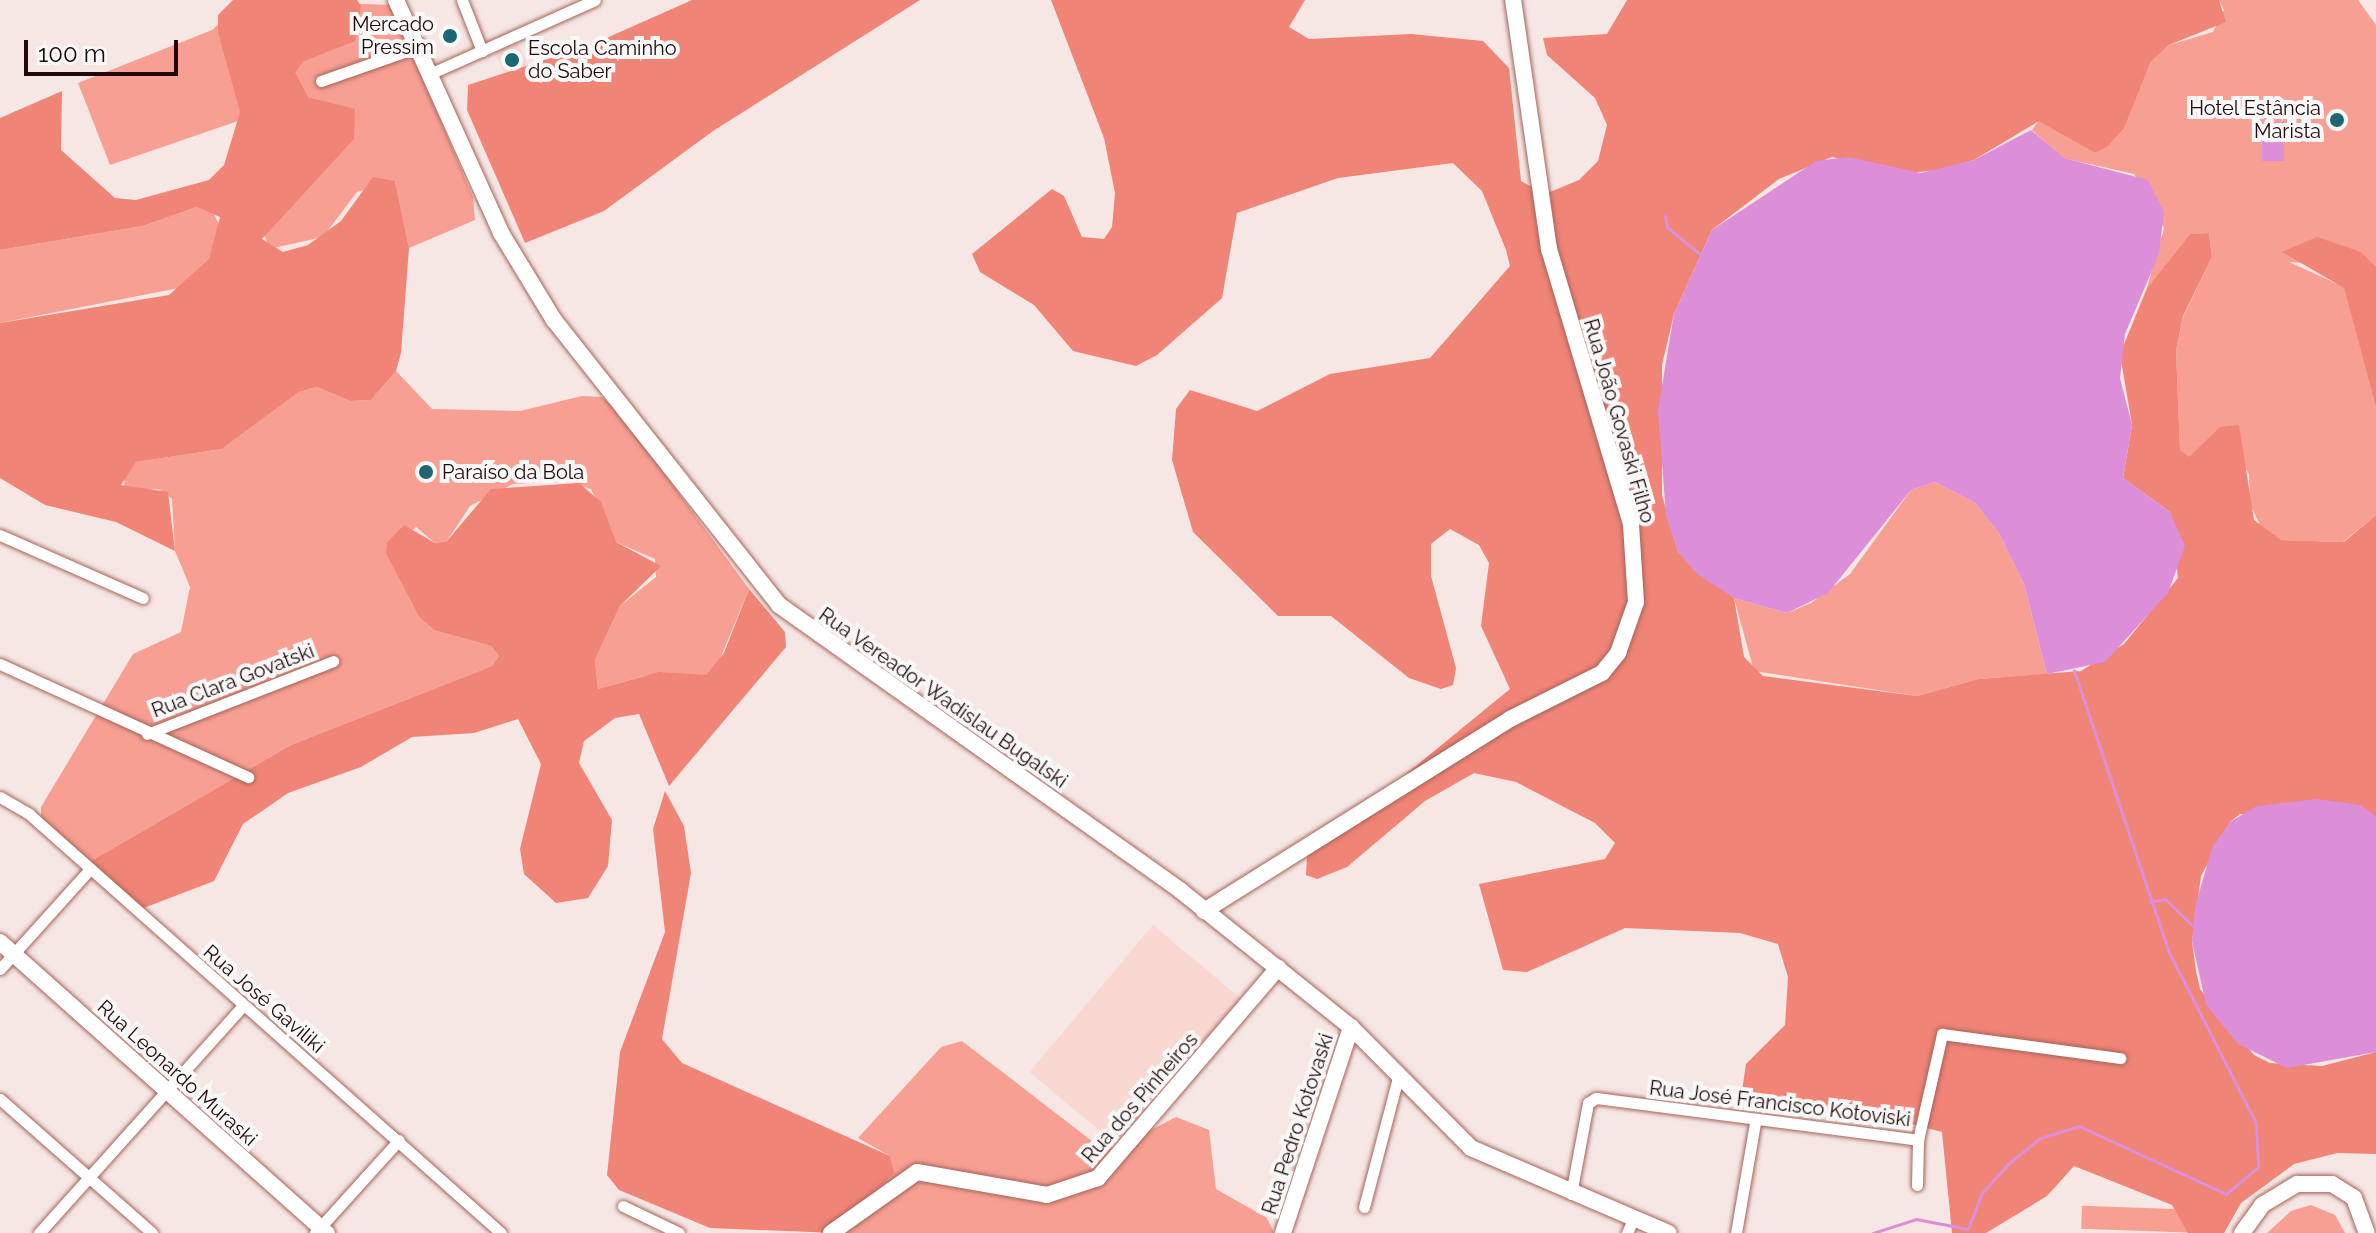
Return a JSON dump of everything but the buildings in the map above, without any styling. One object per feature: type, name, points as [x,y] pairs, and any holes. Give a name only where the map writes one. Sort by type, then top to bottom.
[{"type":"street","name":"Rua Vereador Wadislau Bugalski","points":[[396,0],[434,72],[501,233],[554,320],[769,594],[1278,968],[1351,1027],[1471,1148],[1571,1194],[1668,1233]]},
{"type":"street","points":[[462,0],[482,51]]},
{"type":"street","points":[[434,72],[595,0]]},
{"type":"street","name":"Rua João Govaski Filho","points":[[1204,911],[1510,719],[1602,673],[1627,627],[1636,602],[1631,524],[1549,249],[1513,0]]},
{"type":"street","points":[[321,81],[422,46]]},
{"type":"street","points":[[0,535],[143,598]]},
{"type":"street","name":"Rua Clara Govatski","points":[[147,734],[333,661]]},
{"type":"street","points":[[0,664],[147,734],[248,777]]},
{"type":"street","name":"Rua José Gaviliki","points":[[0,797],[90,869],[501,1233]]},
{"type":"street","points":[[0,969],[90,869]]},
{"type":"street","name":"Rua Leonardo Muraski","points":[[0,942],[321,1231]]},
{"type":"street","name":"Rua dos Pinheiros","points":[[831,1233],[917,1172],[1047,1195],[1098,1178],[1278,968]]},
{"type":"street","points":[[39,1233],[243,1006]]},
{"type":"street","name":"Rua Pedro Kotovaski","points":[[1283,1233],[1351,1027]]},
{"type":"street","name":"Rua José Francisco Kotoviski","points":[[1571,1194],[1591,1099],[1755,1123],[1918,1140],[1942,1034],[2120,1058]]},
{"type":"street","points":[[1364,1207],[1398,1077]]},
{"type":"street","points":[[0,1099],[152,1233]]},
{"type":"street","points":[[1736,1233],[1755,1123]]},
{"type":"street","points":[[321,1231],[399,1140]]},
{"type":"street","points":[[1917,1185],[1918,1140]]},
{"type":"street","points":[[2242,1233],[2262,1205],[2297,1184],[2332,1184],[2354,1198],[2367,1233]]},
{"type":"street","points":[[623,1206],[679,1233]]},
{"type":"street","points":[[1627,1233],[1634,1217]]},
{"type":"shaded area","points":[[233,0],[357,0],[361,6],[355,41],[304,61],[295,72],[308,97],[355,109],[354,139],[262,239],[283,252],[308,245],[341,221],[373,177],[395,181],[409,248],[401,353],[396,371],[371,400],[350,401],[317,387],[299,392],[222,449],[136,462],[121,485],[168,492],[175,551],[116,522],[45,505],[0,478],[0,323],[169,295],[209,259],[220,217],[197,207],[143,226],[0,250],[0,118],[62,91],[61,150],[115,198],[136,200],[209,180],[224,165],[240,112],[218,32],[218,15]]},
{"type":"shaded area","points":[[246,0],[392,5],[473,197],[475,220],[409,248],[395,181],[357,192],[323,237],[269,249],[264,233],[308,186],[323,101],[308,97],[110,165],[78,83],[212,30]]},
{"type":"shaded area","points":[[692,0],[920,0],[713,131],[604,211],[525,243],[467,110],[468,85],[593,44]]},
{"type":"shaded area","points":[[1051,0],[1305,0],[1289,27],[1309,39],[1411,34],[1483,41],[1509,68],[1521,181],[1545,194],[1579,180],[1598,161],[1607,125],[1595,98],[1547,55],[1543,38],[1607,34],[1627,0],[2219,0],[2226,22],[2169,45],[2150,63],[2124,128],[2106,148],[2095,153],[2039,121],[1974,160],[1939,170],[1908,173],[1832,157],[1779,179],[1712,230],[1674,314],[1662,365],[1662,495],[1678,552],[1734,598],[1744,657],[1763,676],[1917,696],[1979,679],[2081,671],[2124,644],[2178,578],[2170,512],[2123,478],[2132,425],[2120,354],[2147,288],[2190,234],[2209,233],[2212,257],[2183,316],[2176,351],[2180,450],[2189,457],[2220,427],[2239,425],[2254,520],[2281,540],[2344,542],[2376,515],[2376,816],[2240,814],[2230,822],[2201,876],[2192,941],[2196,971],[2200,989],[2254,1055],[2270,1063],[2322,1066],[2376,1052],[2376,1154],[2337,1153],[2294,1164],[2241,1203],[2224,1233],[2188,1233],[2172,1205],[2074,1166],[2047,1196],[1986,1233],[1952,1233],[1942,1132],[1896,1120],[1768,1107],[1742,1091],[1746,1064],[1785,1025],[1788,977],[1778,944],[1740,933],[1625,928],[1527,972],[1503,970],[1479,884],[1605,859],[1615,843],[1595,823],[1516,782],[1474,773],[1425,801],[1347,867],[1317,879],[1306,875],[1307,855],[1510,689],[1481,626],[1489,563],[1479,545],[1450,529],[1431,544],[1431,576],[1456,668],[1453,685],[1441,689],[1409,678],[1331,616],[1278,616],[1193,532],[1172,460],[1176,409],[1190,390],[1257,411],[1330,374],[1430,358],[1510,266],[1506,250],[1482,191],[1453,163],[1338,178],[1237,213],[1222,298],[1157,355],[1136,366],[1073,351],[1034,305],[980,272],[972,254],[1052,189],[1064,196],[1082,237],[1104,239],[1112,227],[1115,193],[1104,138]]},
{"type":"shaded area","points":[[2219,0],[2358,0],[2376,25],[2376,267],[2289,262],[2344,287],[2376,408],[2376,515],[2343,542],[2281,540],[2263,531],[2250,504],[2249,474],[2220,427],[2198,453],[2189,458],[2180,450],[2176,351],[2183,317],[2212,257],[2209,233],[2190,234],[2147,288],[2164,228],[2134,174],[2063,158],[2032,130],[2039,120],[2095,153],[2106,148],[2150,63],[2169,45],[2213,32],[2224,10]]},
{"type":"shaded area","name":"Escola Caminho do Saber","points":[[517,41],[532,74],[505,75],[495,52]]},
{"type":"shaded area","points":[[2262,122],[2284,122],[2284,161],[2262,161]]},
{"type":"shaded area","points":[[2031,130],[2064,158],[2148,180],[2164,212],[2159,254],[2125,334],[2120,378],[2132,425],[2123,478],[2170,512],[2185,546],[2168,593],[2105,662],[2047,674],[2024,584],[1999,533],[1975,503],[1935,482],[1911,490],[1828,593],[1787,613],[1734,598],[1697,574],[1678,552],[1666,516],[1658,410],[1674,314],[1712,230],[1816,161],[1848,157],[1921,173],[1974,160]]},
{"type":"shaded area","points":[[197,207],[210,207],[221,228],[210,259],[184,287],[0,323],[0,250],[143,226]]},
{"type":"shaded area","points":[[2317,237],[2361,252],[2376,267],[2376,408],[2344,288],[2282,252]]},
{"type":"shaded area","points":[[396,371],[432,409],[520,411],[582,396],[602,397],[620,413],[749,589],[717,666],[706,675],[644,676],[598,689],[595,660],[620,606],[656,577],[655,559],[616,542],[591,489],[566,481],[513,484],[470,506],[447,541],[435,543],[416,527],[386,554],[419,617],[434,630],[491,646],[499,656],[492,666],[291,745],[86,864],[41,822],[41,807],[133,654],[181,632],[190,587],[175,551],[172,499],[159,489],[125,491],[124,475],[136,462],[222,449],[299,392],[317,387],[350,401],[371,400]]},
{"type":"shaded area","points":[[1935,482],[1975,503],[1999,533],[2024,584],[2047,674],[1979,679],[1917,696],[1754,671],[1734,598],[1787,613],[1811,603],[1850,574],[1911,490]]},
{"type":"shaded area","points":[[579,483],[601,502],[616,542],[661,566],[620,606],[595,660],[598,689],[659,672],[706,675],[724,653],[749,589],[785,632],[786,647],[669,786],[639,714],[615,718],[584,741],[579,763],[612,820],[608,866],[588,898],[556,903],[524,874],[520,849],[541,764],[518,719],[474,733],[412,737],[361,767],[288,793],[243,824],[214,881],[141,909],[86,864],[291,745],[492,666],[499,656],[491,646],[434,630],[419,617],[386,554],[387,543],[404,525],[435,543],[447,541],[491,489]]},
{"type":"shaded area","points":[[665,791],[684,826],[691,873],[662,1039],[682,1063],[890,1156],[894,1173],[836,1233],[710,1228],[619,1190],[607,1175],[620,1052],[665,932],[653,829]]},
{"type":"shaded area","points":[[2316,799],[2360,805],[2376,816],[2376,1052],[2287,1068],[2238,1044],[2206,1005],[2192,941],[2195,907],[2212,848],[2230,822],[2257,806]]},
{"type":"shaded area","points":[[1153,925],[1240,998],[1117,1145],[1030,1072]]},
{"type":"shaded area","points":[[962,1041],[1101,1148],[1118,1147],[1176,1117],[1209,1130],[1216,1189],[1267,1218],[1274,1233],[836,1233],[890,1156],[858,1138],[941,1047]]},
{"type":"shaded area","points":[[2311,1205],[2335,1215],[2345,1233],[2267,1233],[2291,1211]]},
{"type":"shaded area","points":[[2082,1206],[2201,1210],[2200,1233],[2081,1229]]},
{"type":"waterway","points":[[1665,216],[1667,227],[1701,255]]},
{"type":"waterway","points":[[1873,1233],[1916,1219],[1968,1229],[1982,1193],[2008,1164],[2040,1138],[2079,1126],[2226,1194],[2258,1167],[2256,1123],[2168,950],[2074,670]]},
{"type":"waterway","points":[[2150,902],[2165,899],[2194,927]]},
{"type":"place","name":"Mercado Pressim","points":[[450,36]]},
{"type":"place","name":"Escola Caminho do Saber","points":[[512,60]]},
{"type":"place","name":"Hotel Estância Marista","points":[[2337,120]]},
{"type":"place","name":"Paraíso da Bola","points":[[426,472]]}]
